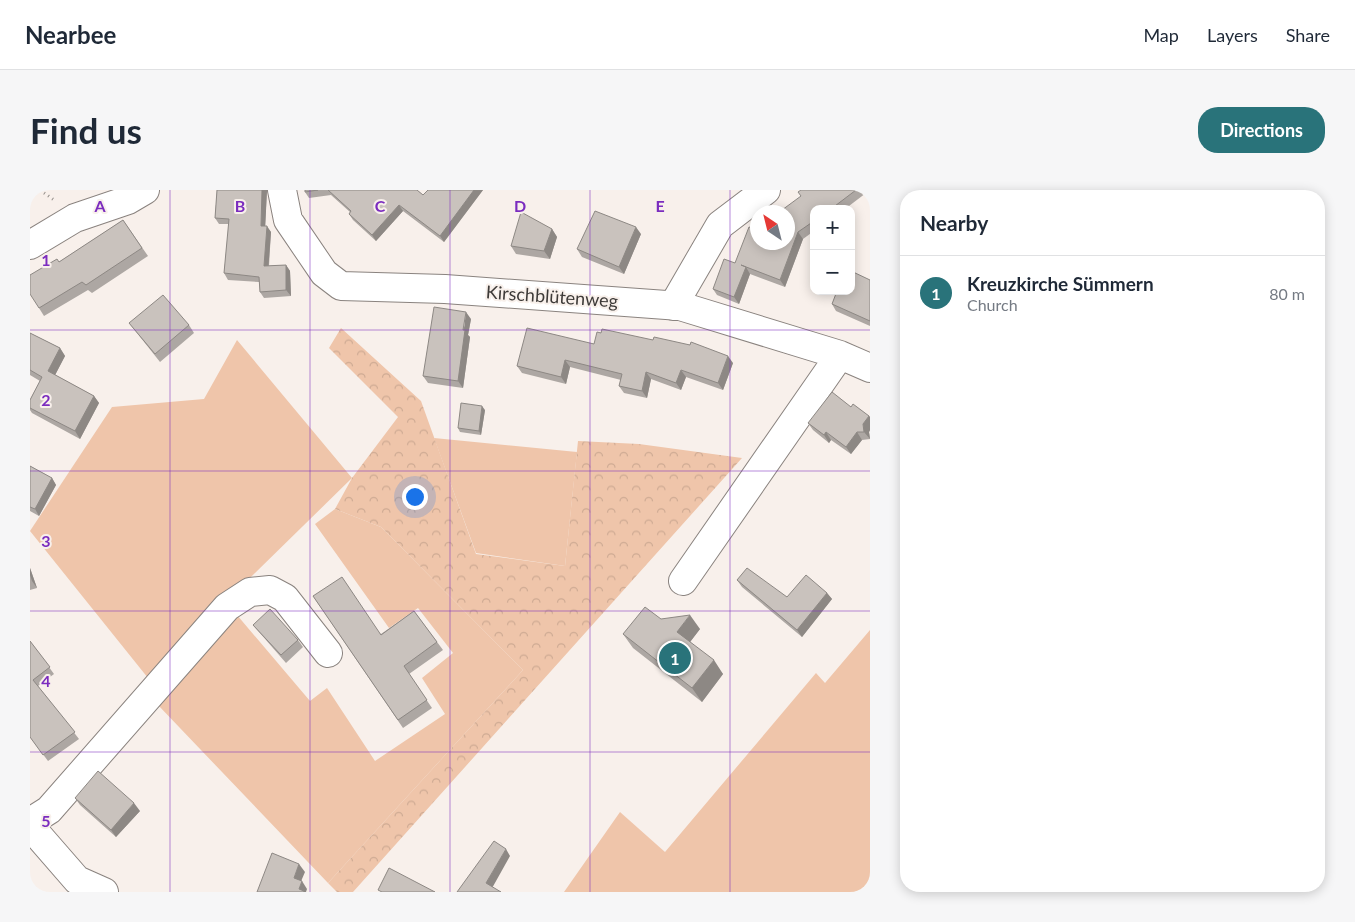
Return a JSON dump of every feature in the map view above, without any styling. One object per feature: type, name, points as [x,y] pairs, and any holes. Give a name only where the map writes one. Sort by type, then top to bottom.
[{"type":"street","points":[[30,246],[75,218],[128,200],[145,190]]},
{"type":"street","name":"Kirschblütenweg","points":[[282,190],[288,220],[324,273],[341,286],[445,290],[673,306],[840,355],[870,368]]},
{"type":"street","points":[[673,306],[720,224],[766,190]]},
{"type":"street","points":[[683,581],[840,355]]},
{"type":"street","points":[[30,822],[49,810],[227,607],[250,592],[270,590],[285,598],[328,653]]},
{"type":"street","points":[[30,826],[75,886],[104,892]]},
{"type":"green space","points":[[341,328],[421,401],[476,554],[565,566],[578,441],[639,444],[742,458],[353,892],[337,892],[328,883],[523,670],[381,527],[335,509],[352,478],[398,417],[329,348]]},
{"type":"green space","points":[[237,340],[352,478],[148,678],[30,531],[112,407],[204,399]]},
{"type":"green space","points":[[434,438],[577,452],[565,566],[476,553]]},
{"type":"green space","points":[[335,509],[381,527],[523,670],[328,883],[158,705],[237,615],[310,701],[327,688],[375,761],[445,714],[422,678],[453,653],[418,608],[389,628],[315,524]]},
{"type":"green space","points":[[870,630],[870,892],[564,892],[620,812],[665,852],[816,673],[825,683]]},
{"type":"building","points":[[217,190],[262,190],[261,226],[267,226],[264,266],[286,265],[286,290],[260,292],[259,277],[224,273],[229,219],[215,218]]},
{"type":"building","points":[[328,190],[417,190],[423,195],[428,190],[474,190],[440,236],[399,205],[372,235],[349,214],[351,211]]},
{"type":"building","points":[[801,190],[856,190],[836,205],[810,205],[810,224],[798,232],[795,240],[795,205],[789,205],[801,196],[798,192]]},
{"type":"building","points":[[595,211],[636,227],[619,267],[577,249]]},
{"type":"building","points":[[521,212],[552,229],[544,251],[511,246]]},
{"type":"building","points":[[123,220],[142,248],[86,285],[82,282],[39,308],[30,294],[30,275],[57,259],[59,262]]},
{"type":"building","points":[[749,227],[750,250],[791,250],[780,280],[741,265],[746,267],[734,297],[713,289],[724,259],[735,263]]},
{"type":"building","points":[[855,273],[870,280],[870,321],[832,304],[835,295],[855,295]]},
{"type":"building","points":[[163,295],[189,325],[155,354],[129,323]]},
{"type":"building","points":[[434,307],[466,312],[458,381],[423,376]]},
{"type":"building","points":[[527,328],[594,344],[597,332],[601,333],[602,329],[653,340],[654,337],[690,345],[691,342],[728,356],[718,383],[681,370],[676,383],[646,372],[642,391],[619,386],[622,374],[565,360],[561,377],[517,366]]},
{"type":"building","points":[[30,333],[60,348],[48,371],[94,396],[75,431],[30,408],[30,400],[42,377],[30,370]]},
{"type":"building","points":[[832,392],[851,407],[853,404],[869,416],[863,424],[864,432],[857,432],[846,447],[826,432],[824,435],[808,423]]},
{"type":"building","points":[[461,403],[482,406],[479,431],[458,428]]},
{"type":"building","points":[[30,466],[52,478],[35,509],[30,507]]},
{"type":"building","points":[[747,568],[787,597],[806,575],[827,593],[797,630],[737,580]]},
{"type":"building","points":[[342,577],[381,635],[414,611],[437,642],[404,666],[427,700],[398,720],[313,596]]},
{"type":"building","points":[[645,607],[661,619],[690,615],[677,632],[714,660],[692,688],[623,634]]},
{"type":"building","points":[[270,609],[298,640],[281,655],[253,625]]},
{"type":"building","points":[[30,641],[50,667],[33,680],[75,732],[43,755],[30,737]]},
{"type":"building","points":[[98,771],[134,803],[111,830],[75,798]]},
{"type":"building","points":[[494,841],[506,849],[486,883],[501,892],[457,892]]},
{"type":"building","points":[[272,853],[299,864],[294,878],[302,881],[299,889],[304,892],[257,892]]},
{"type":"building","points":[[389,868],[435,892],[382,892],[378,890]]},
{"type":"place","name":"Kreuzkirche Sümmern","points":[[675,658]]}]
